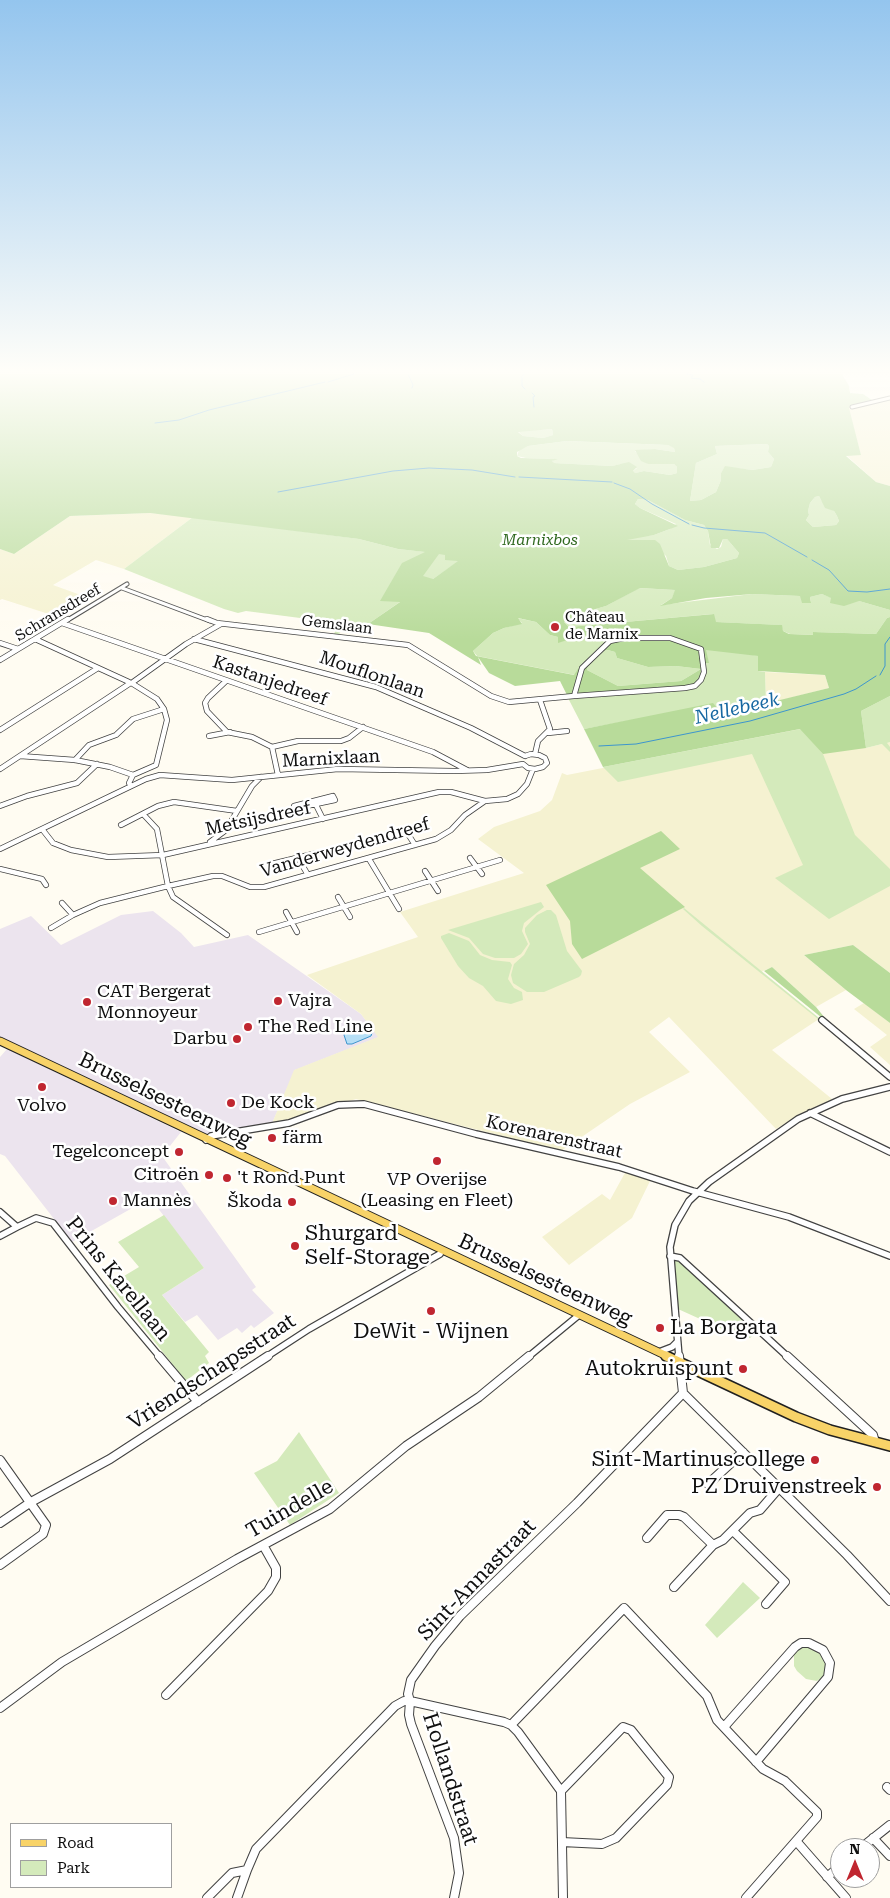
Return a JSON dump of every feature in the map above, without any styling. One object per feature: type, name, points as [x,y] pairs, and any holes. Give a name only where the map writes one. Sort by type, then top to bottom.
[{"type":"main road","name":"Brusselsesteenweg","points":[[0,1041],[802,1420],[890,1446]]},
{"type":"street","name":"Schransdreef","points":[[0,660],[127,584]]},
{"type":"street","name":"Gemslaan","points":[[122,588],[213,622],[408,645],[500,700],[515,702],[574,696],[676,690],[694,686],[701,680],[704,672],[701,649],[670,638],[624,638],[610,641],[582,668],[574,696]]},
{"type":"street","points":[[0,769],[166,660],[194,639],[224,623]]},
{"type":"street","name":"Kastanjedreef","points":[[62,624],[433,752],[467,770]]},
{"type":"street","points":[[20,756],[75,760],[97,764],[133,775],[156,765],[167,720],[164,709],[150,693],[35,639]]},
{"type":"street","name":"Mouflonlaan","points":[[194,639],[376,687],[471,728],[525,756]]},
{"type":"street","points":[[0,643],[18,649]]},
{"type":"street","points":[[0,730],[98,668]]},
{"type":"street","points":[[226,681],[212,693],[205,703],[207,711],[227,732],[260,739],[272,747],[278,775]]},
{"type":"street","points":[[534,769],[523,764],[522,760],[525,756],[535,754],[536,744],[548,733],[550,727],[540,700]]},
{"type":"street","points":[[75,760],[89,744],[119,733],[132,719],[164,709]]},
{"type":"street","points":[[272,747],[298,741],[341,740],[349,738],[363,727]]},
{"type":"street","points":[[548,733],[567,731]]},
{"type":"street","points":[[209,736],[230,732]]},
{"type":"street","name":"Vanderweydendreef","points":[[51,928],[73,915],[100,903],[168,886],[222,876],[250,887],[264,887],[415,845],[445,834],[465,815],[485,801],[507,799],[518,794],[528,784],[534,769],[543,767],[547,762],[544,757],[535,754]]},
{"type":"street","points":[[0,806],[27,796],[77,782],[97,764]]},
{"type":"street","name":"Marnixlaan","points":[[0,849],[152,776],[166,774],[223,780],[338,769],[487,770],[523,764]]},
{"type":"street","points":[[130,786],[129,783],[133,775]]},
{"type":"street","points":[[208,844],[226,830],[252,786],[261,777]]},
{"type":"street","points":[[247,779],[252,786]]},
{"type":"street","name":"Metsijsdreef","points":[[42,829],[53,843],[82,853],[108,857],[163,855],[439,792],[451,792],[485,801]]},
{"type":"street","points":[[335,797],[335,800],[316,804],[297,808],[294,806],[335,797]]},
{"type":"street","points":[[121,825],[158,806],[174,802],[237,811]]},
{"type":"street","points":[[316,804],[323,819]]},
{"type":"street","points":[[143,814],[157,829],[168,886],[173,897],[227,934]]},
{"type":"street","points":[[377,838],[420,827]]},
{"type":"street","points":[[226,830],[229,834],[238,838]]},
{"type":"street","points":[[406,831],[415,845]]},
{"type":"street","points":[[263,866],[317,852]]},
{"type":"street","points":[[298,858],[308,875]]},
{"type":"street","points":[[470,858],[482,874]]},
{"type":"street","points":[[368,859],[399,910]]},
{"type":"street","points":[[259,932],[500,860]]},
{"type":"street","points":[[0,869],[42,879],[46,885]]},
{"type":"street","points":[[425,870],[438,890]]},
{"type":"street","points":[[338,896],[350,917]]},
{"type":"street","points":[[62,904],[73,915]]},
{"type":"street","points":[[286,912],[297,932]]},
{"type":"street","points":[[822,1020],[890,1077]]},
{"type":"street","points":[[890,1087],[854,1095],[810,1113],[782,1129],[697,1192],[689,1201],[675,1225],[670,1239],[683,1393],[847,1554],[890,1601]]},
{"type":"street","name":"Korenarenstraat","points":[[206,1140],[211,1136],[289,1123],[338,1105],[358,1103],[410,1115],[476,1134],[598,1162],[789,1217],[890,1256]]},
{"type":"street","points":[[810,1113],[890,1152]]},
{"type":"street","points":[[0,1212],[17,1227]]},
{"type":"street","name":"Prins Karellaan","points":[[0,1236],[36,1218],[44,1218],[53,1223],[118,1307],[198,1402]]},
{"type":"street","name":"Vriendschapsstraat","points":[[0,1523],[32,1502],[110,1459],[309,1329],[440,1254],[442,1250]]},
{"type":"street","points":[[670,1256],[680,1258],[819,1384],[872,1435],[875,1442]]},
{"type":"street","name":"Tuindelle","points":[[0,1708],[62,1662],[263,1545],[330,1509],[385,1463],[479,1397],[579,1315]]},
{"type":"street","points":[[657,1352],[672,1347],[678,1342]]},
{"type":"street","name":"Sint-Annastraat","points":[[410,1701],[408,1694],[411,1680],[434,1646],[460,1616],[570,1509],[683,1393]]},
{"type":"street","points":[[708,1484],[743,1452]]},
{"type":"street","points":[[0,1460],[32,1502],[44,1521],[46,1530],[0,1565]]},
{"type":"street","points":[[674,1587],[713,1545],[733,1532],[750,1514],[760,1510],[779,1488]]},
{"type":"street","points":[[647,1538],[667,1515],[678,1514],[684,1517],[713,1545]]},
{"type":"street","points":[[733,1532],[785,1582],[766,1604]]},
{"type":"street","points":[[166,1695],[268,1591],[276,1577],[276,1568],[263,1545]]},
{"type":"street","points":[[512,1725],[624,1608],[707,1696],[714,1715],[756,1762],[770,1773],[785,1781],[814,1808],[817,1817],[746,1898]]},
{"type":"street","points":[[724,1727],[800,1643],[810,1643],[823,1650],[830,1663],[828,1676],[756,1762]]},
{"type":"street","points":[[237,1898],[256,1849],[395,1706],[404,1701],[512,1725],[561,1791],[563,1898]]},
{"type":"street","name":"Hollandstraat","points":[[410,1701],[409,1715],[411,1724],[454,1838],[458,1874],[454,1898]]},
{"type":"street","points":[[561,1791],[623,1727],[631,1730],[669,1777],[667,1785],[616,1838],[602,1844],[562,1842]]},
{"type":"street","points":[[873,1838],[890,1825]]},
{"type":"street","points":[[797,1842],[846,1898]]},
{"type":"street","points":[[880,1845],[890,1856]]},
{"type":"street","points":[[207,1898],[232,1873],[247,1870]]},
{"type":"shaded area","points":[[854,463],[890,463],[890,486],[876,482]]},
{"type":"shaded area","points":[[150,513],[193,517],[124,569],[96,560],[53,585],[89,598],[58,617],[2,599],[0,600],[0,549],[14,554],[70,516]]},
{"type":"shaded area","points":[[765,672],[825,675],[829,688],[766,704]]},
{"type":"shaded area","points":[[801,729],[866,748],[890,742],[890,973],[853,945],[804,955],[846,990],[816,1007],[772,967],[761,972],[819,1019],[772,1050],[832,1099],[776,1129],[669,1017],[649,1032],[690,1072],[630,1104],[561,1151],[356,1099],[271,1126],[294,1070],[378,1037],[361,1014],[307,975],[418,937],[400,912],[524,873],[478,839],[494,827],[540,811],[552,800],[562,773],[567,775]]},
{"type":"shaded area","points":[[153,911],[181,933],[194,947],[248,935],[361,1014],[379,1037],[295,1070],[271,1126],[213,1137],[0,1037],[0,929],[31,916],[61,945],[121,915]]},
{"type":"shaded area","points":[[864,1003],[890,1023],[890,1065],[870,1047],[887,1035],[854,1009]]},
{"type":"shaded area","points":[[7,1049],[181,1132],[162,1156],[256,1287],[252,1290],[274,1313],[254,1328],[251,1325],[242,1333],[237,1328],[218,1340],[197,1315],[185,1322],[162,1295],[204,1268],[150,1198],[72,1242],[5,1156],[0,1154],[0,1057]]},
{"type":"shaded area","points":[[626,1171],[651,1179],[632,1218],[569,1265],[542,1237],[602,1194],[610,1200]]},
{"type":"green space","name":"Marnixbos","points":[[0,463],[554,463],[612,466],[630,463],[637,467],[633,471],[635,473],[644,471],[670,475],[677,473],[677,467],[674,464],[645,463],[697,463],[690,501],[701,500],[716,492],[725,466],[752,470],[771,467],[773,463],[854,463],[876,482],[890,486],[890,610],[859,601],[844,606],[830,603],[831,598],[822,594],[810,597],[811,603],[802,603],[800,596],[752,594],[706,598],[660,606],[672,598],[675,590],[640,588],[606,606],[571,616],[573,620],[564,622],[569,627],[714,614],[716,622],[782,625],[783,631],[789,634],[813,635],[813,632],[876,634],[887,618],[890,617],[890,696],[861,711],[866,748],[823,754],[800,729],[603,767],[584,729],[713,703],[726,719],[736,718],[739,710],[829,688],[825,675],[758,671],[758,656],[706,650],[709,663],[703,663],[705,669],[695,687],[567,695],[560,681],[515,686],[489,673],[478,657],[481,665],[429,633],[368,624],[400,602],[380,601],[402,563],[425,552],[398,549],[359,539],[150,513],[70,516],[14,554],[0,549]],"holes":[[[819,496],[825,508],[834,511],[839,521],[836,525],[813,527],[806,520],[809,515],[810,503],[815,497]],[[638,499],[648,500],[685,520],[704,525],[708,531],[711,548],[719,548],[723,539],[727,539],[739,553],[737,558],[704,567],[678,570],[669,566],[660,544],[655,540],[627,540],[654,535],[678,526],[635,504]],[[439,554],[445,555],[445,560],[458,561],[433,579],[423,576]],[[518,618],[536,622],[550,635],[558,637],[558,643],[583,635],[604,640],[606,644],[578,669],[574,675],[476,656],[473,651],[493,633],[504,628],[522,624]],[[603,651],[615,652],[617,658],[648,667],[676,666],[701,669],[681,681],[618,686],[587,670],[588,666]]]},
{"type":"green space","points":[[553,463],[674,464],[677,467],[677,473],[670,475],[644,471],[635,473],[632,472],[637,468],[621,464],[612,466]]},
{"type":"green space","points":[[696,463],[773,463],[771,467],[752,470],[725,467],[721,473],[721,480],[716,492],[701,500],[690,501]]},
{"type":"green space","points":[[819,496],[837,516],[839,521],[836,525],[813,527],[806,520],[809,515],[810,503],[815,497]]},
{"type":"green space","points":[[638,499],[648,500],[685,520],[704,525],[708,531],[710,545],[717,549],[721,547],[723,539],[727,539],[739,553],[737,558],[704,567],[678,570],[669,566],[666,556],[648,540],[627,540],[627,538],[654,535],[670,529],[676,524],[640,508],[635,504]]},
{"type":"green space","points":[[193,517],[359,539],[398,549],[445,554],[459,561],[368,624],[344,623],[339,635],[334,634],[339,623],[246,611],[238,613],[124,569]]},
{"type":"green space","points":[[639,588],[676,590],[672,598],[661,605],[752,594],[800,596],[811,602],[810,597],[822,594],[832,598],[859,601],[890,610],[890,617],[887,618],[876,634],[813,632],[814,635],[790,634],[783,631],[781,625],[715,622],[713,614],[569,627],[564,622],[573,620],[570,616],[606,606]]},
{"type":"green space","points":[[517,618],[536,622],[550,635],[558,637],[559,642],[583,635],[606,642],[575,675],[477,656],[473,651],[493,633],[522,623]]},
{"type":"green space","points":[[705,650],[723,650],[759,656],[758,671],[765,672],[766,704],[739,710],[736,718],[648,717],[584,729],[568,698],[695,687]]},
{"type":"green space","points":[[603,651],[615,652],[617,658],[648,667],[676,666],[701,669],[681,681],[618,686],[587,670],[588,666]]},
{"type":"green space","points":[[890,696],[890,742],[887,743],[890,747],[890,752],[882,744],[866,748],[861,711]]},
{"type":"green space","points":[[801,729],[823,754],[855,835],[890,869],[890,886],[829,919],[775,878],[803,865],[752,754],[618,782],[603,767]]},
{"type":"green space","points":[[661,831],[680,849],[640,868],[685,907],[582,959],[572,944],[570,921],[546,885]]},
{"type":"green space","points":[[541,902],[544,907],[524,923],[522,931],[528,944],[521,954],[514,958],[495,958],[483,954],[469,938],[448,930]]},
{"type":"green space","points":[[684,908],[819,1018],[702,926]]},
{"type":"green space","points":[[551,910],[556,915],[567,951],[582,971],[579,977],[544,992],[527,992],[513,983],[511,975],[514,964],[524,955],[530,944],[525,928],[537,915]]},
{"type":"green space","points":[[449,933],[469,941],[480,955],[492,960],[510,962],[512,965],[508,979],[514,988],[522,992],[523,1000],[511,1004],[496,1001],[483,986],[469,978],[458,966],[441,938],[441,936]]},
{"type":"green space","points":[[853,945],[890,973],[890,1023],[804,955]]},
{"type":"green space","points":[[772,967],[816,1007],[825,1018],[822,1018],[764,971]]},
{"type":"green space","points":[[164,1215],[204,1268],[162,1295],[209,1352],[205,1356],[209,1363],[186,1381],[109,1285],[139,1267],[118,1242]]},
{"type":"green space","points":[[674,1260],[680,1260],[758,1331],[750,1338],[742,1338],[678,1309]]},
{"type":"green space","points":[[299,1432],[339,1493],[290,1525],[254,1473],[277,1461]]},
{"type":"green space","points":[[743,1582],[760,1598],[717,1638],[705,1625]]},
{"type":"green space","points":[[806,1646],[822,1653],[827,1664],[825,1675],[817,1681],[806,1679],[794,1666],[794,1655],[797,1650]]},
{"type":"water","points":[[363,1024],[372,1033],[371,1036],[352,1044],[347,1044],[345,1032]]},
{"type":"waterway","points":[[278,492],[393,471],[429,468],[472,470],[515,477]]},
{"type":"waterway","points":[[519,477],[612,482]]},
{"type":"waterway","points":[[614,483],[630,489],[652,504],[689,524]]},
{"type":"waterway","points":[[692,525],[704,528],[765,533],[807,557]]},
{"type":"waterway","points":[[812,560],[829,570],[848,591],[867,592],[890,589]]},
{"type":"waterway","name":"Nellebeek","points":[[880,675],[885,666],[885,644],[890,637]]},
{"type":"waterway","name":"Nellebeek","points":[[599,746],[636,744],[750,721],[844,694],[856,689],[876,676]]},
{"type":"place","name":"Château de Marnix","points":[[555,627]]},
{"type":"place","name":"Vajra","points":[[278,1001]]},
{"type":"place","name":"CAT Bergerat Monnoyeur","points":[[87,1002]]},
{"type":"place","name":"The Red Line","points":[[248,1027]]},
{"type":"place","name":"Darbu","points":[[237,1039]]},
{"type":"place","name":"Volvo","points":[[42,1087]]},
{"type":"place","name":"De Kock","points":[[231,1103]]},
{"type":"place","name":"färm","points":[[272,1138]]},
{"type":"place","name":"Tegelconcept","points":[[179,1152]]},
{"type":"place","name":"VP Overijse (Leasing en Fleet)","points":[[437,1161]]},
{"type":"place","name":"Citroën","points":[[209,1175]]},
{"type":"place","name":"'t Rond Punt","points":[[227,1178]]},
{"type":"place","name":"Mannès","points":[[113,1201]]},
{"type":"place","name":"Škoda","points":[[292,1202]]},
{"type":"place","name":"Shurgard Self-Storage","points":[[295,1246]]},
{"type":"place","name":"DeWit - Wijnen","points":[[431,1311]]},
{"type":"place","name":"La Borgata","points":[[660,1328]]},
{"type":"place","name":"Autokruispunt","points":[[743,1369]]},
{"type":"place","name":"Sint-Martinuscollege","points":[[815,1460]]},
{"type":"place","name":"PZ Druivenstreek","points":[[877,1487]]}]
